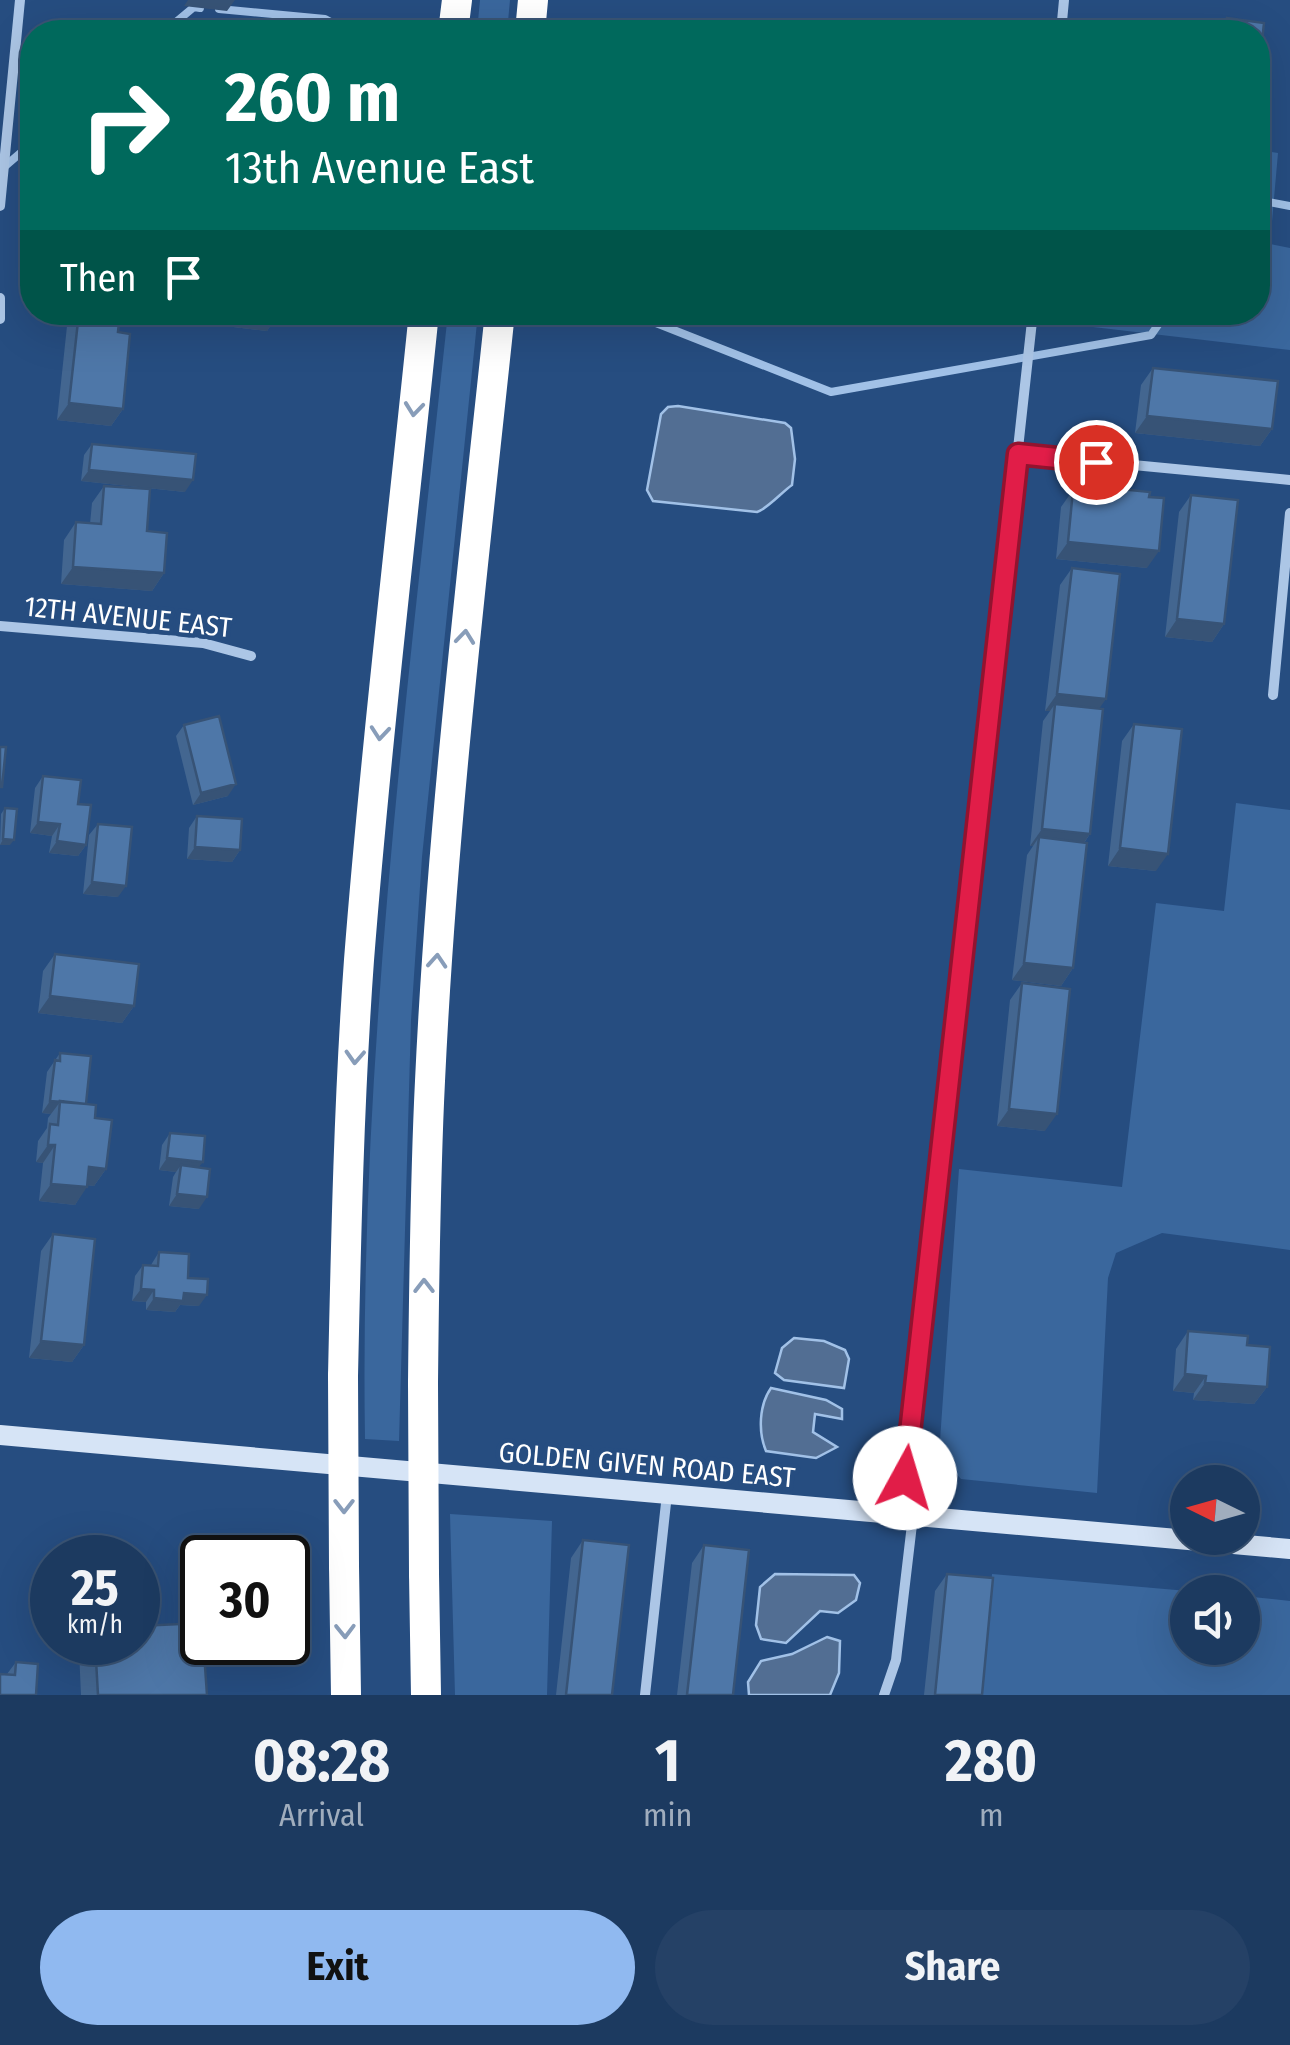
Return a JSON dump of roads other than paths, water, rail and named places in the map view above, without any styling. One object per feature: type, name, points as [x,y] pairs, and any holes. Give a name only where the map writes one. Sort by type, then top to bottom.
[{"type":"highway","points":[[346,1695],[346,1227],[359,962],[423,325]]},
{"type":"highway","points":[[426,1695],[424,1214],[436,966],[499,325]]},
{"type":"street","points":[[0,206],[20,0]]},
{"type":"street","points":[[0,298],[0,319]]},
{"type":"street","points":[[884,1695],[896,1660],[907,1516],[1031,325]]},
{"type":"street","points":[[1018,454],[1290,480]]},
{"type":"street","points":[[1273,695],[1290,513]]},
{"type":"street","name":"12TH AVENUE EAST","points":[[0,626],[203,643],[250,656]]},
{"type":"street","name":"GOLDEN GIVEN ROAD EAST","points":[[0,1434],[1290,1550]]},
{"type":"street","points":[[645,1695],[667,1494]]},
{"type":"waterway","points":[[178,20],[194,7],[200,8]]},
{"type":"waterway","points":[[219,9],[327,20]]},
{"type":"waterway","points":[[3,168],[20,153]]},
{"type":"waterway","points":[[1270,202],[1290,206]]},
{"type":"waterway","points":[[661,325],[831,392],[1151,335],[1158,325]]}]
